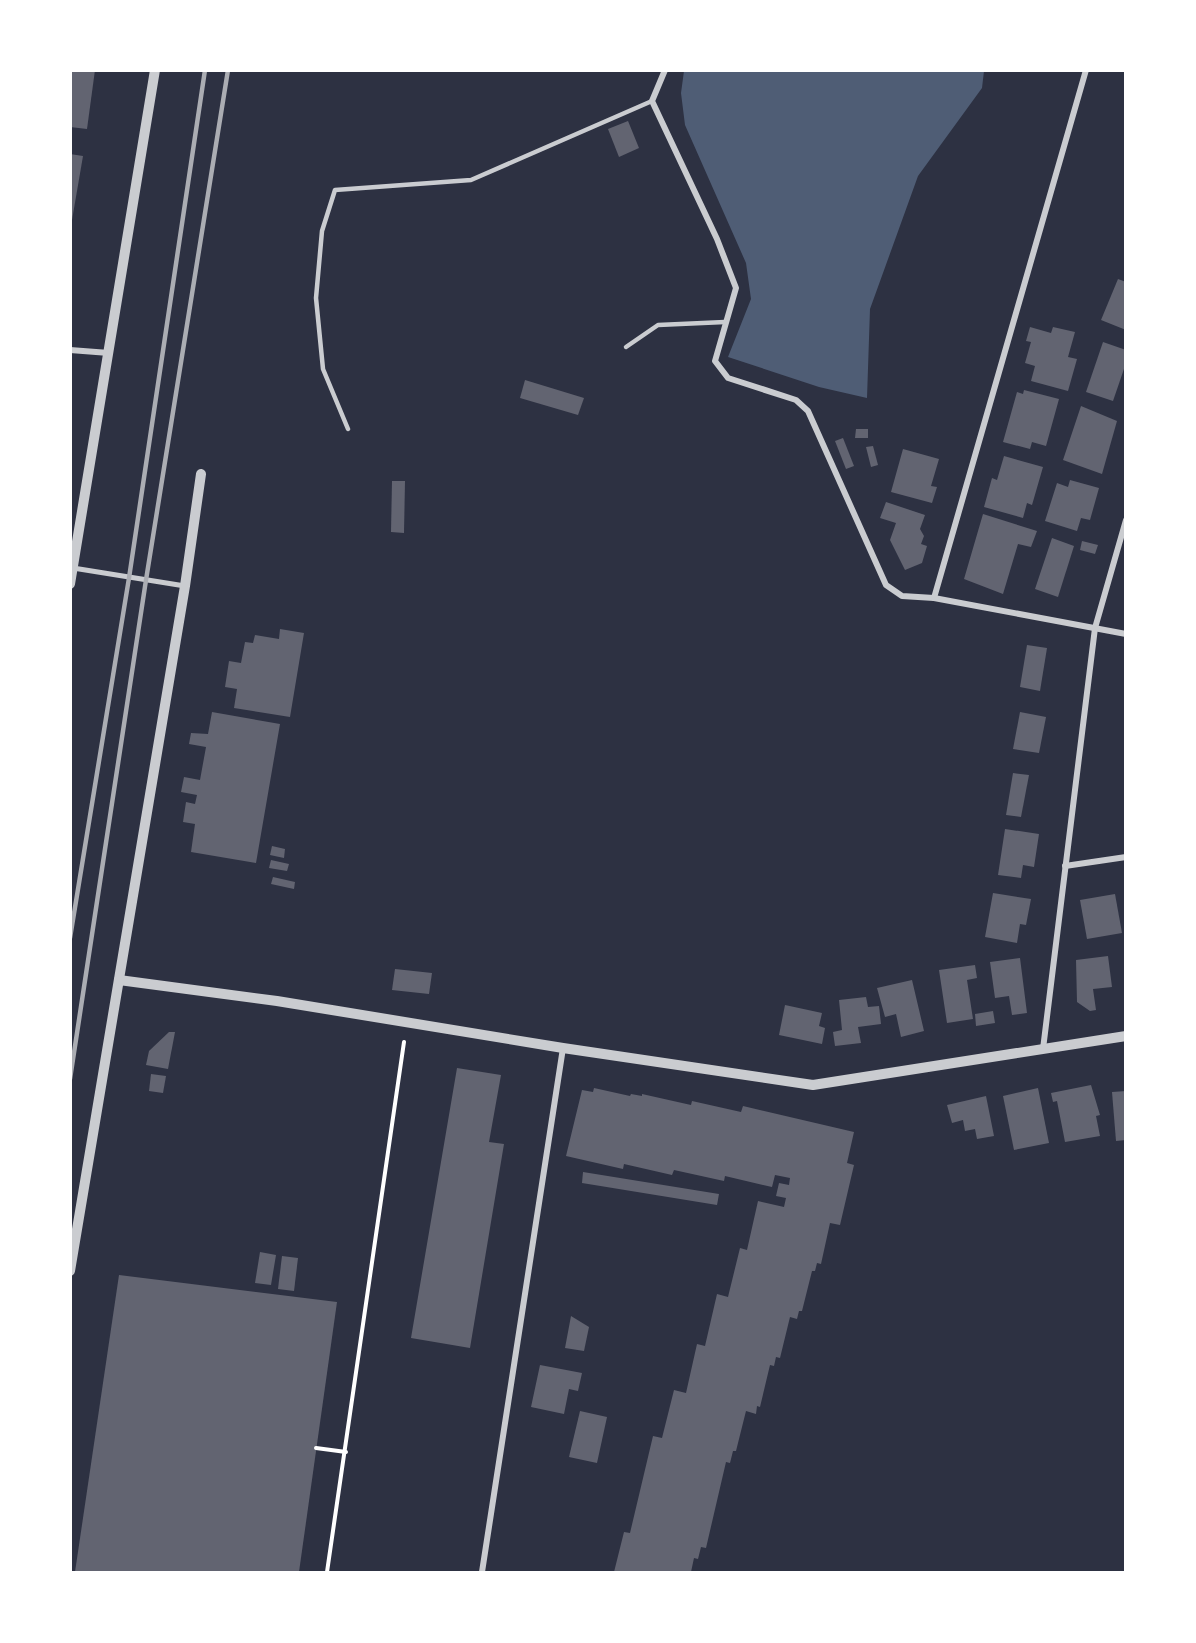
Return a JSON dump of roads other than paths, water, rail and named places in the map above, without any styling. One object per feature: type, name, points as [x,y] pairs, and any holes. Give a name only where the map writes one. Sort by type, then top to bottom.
[{"type":"street","points":[[70,584],[155,70]]},
{"type":"street","points":[[665,70],[652,101],[717,239],[736,288],[715,361],[728,378],[796,400],[808,411],[886,585],[902,596],[934,598],[1125,634]]},
{"type":"street","points":[[934,598],[1086,70]]},
{"type":"street","points":[[70,350],[109,353]]},
{"type":"street","points":[[70,1271],[185,586],[201,474]]},
{"type":"street","points":[[1043,1050],[1095,627],[1125,520]]},
{"type":"street","points":[[73,568],[185,586]]},
{"type":"street","points":[[1065,866],[1125,857]]},
{"type":"street","points":[[119,980],[813,1085],[1125,1036]]},
{"type":"street","points":[[482,1572],[564,1048]]},
{"type":"lane","points":[[348,429],[323,369],[316,298],[322,231],[335,190],[471,180],[652,101]]},
{"type":"lane","points":[[626,347],[657,325],[725,322]]},
{"type":"water","points":[[684,71],[984,71],[982,88],[918,176],[870,309],[867,398],[819,387],[728,357],[751,299],[746,263],[685,125],[681,93]]},
{"type":"railway","points":[[70,938],[129,578],[205,70]]},
{"type":"railway","points":[[70,1079],[146,580],[228,70]]}]
